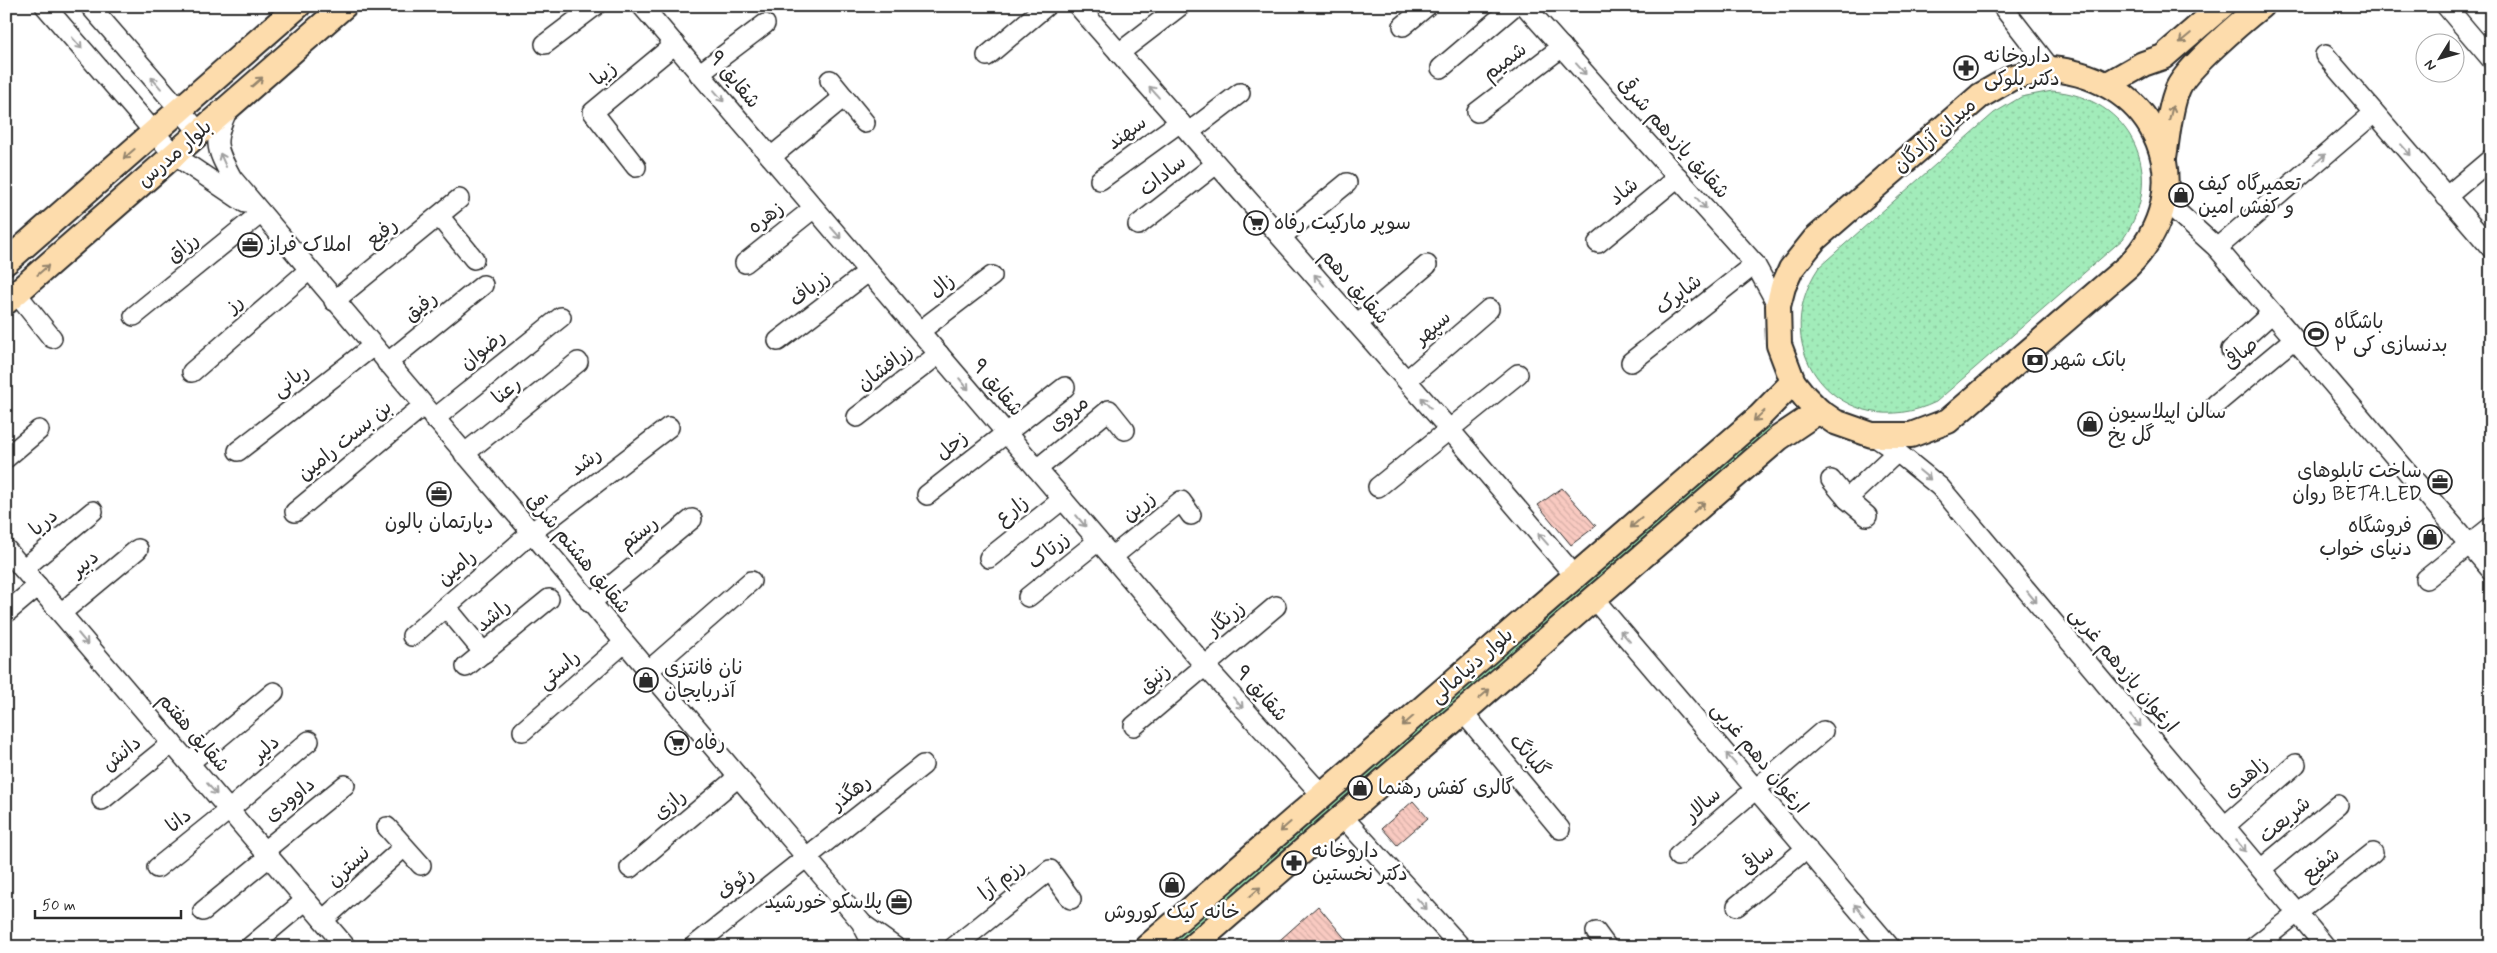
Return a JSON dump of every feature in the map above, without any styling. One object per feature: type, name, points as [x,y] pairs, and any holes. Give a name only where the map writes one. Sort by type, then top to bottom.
[{"type":"main road","name":"بلوار مدرس","points":[[6,262],[298,6]]},
{"type":"main road","name":"بلوار مدرس","points":[[11,297],[344,6]]},
{"type":"main road","points":[[2108,84],[2143,64],[2162,57],[2222,6]]},
{"type":"main road","points":[[2164,161],[2171,113],[2179,86],[2204,58],[2261,6]]},
{"type":"main road","name":"میدان آزادگان","points":[[2051,69],[2080,73],[2108,84],[2124,95],[2150,124],[2164,161],[2166,180],[2164,200],[2152,237],[2141,253],[1963,410],[1948,421],[1911,435],[1872,435],[1853,430],[1835,422],[1819,411],[1805,398],[1793,382],[1779,345],[1778,306],[1787,278],[1802,253],[1995,85],[2013,77],[2051,69]]},
{"type":"main road","name":"بلوار دنیامالی","points":[[1147,947],[1760,416],[1793,382]]},
{"type":"main road","name":"بلوار دنیامالی","points":[[1192,947],[1779,438],[1819,411]]},
{"type":"street","name":"شقایق هشتم شرقی","points":[[45,6],[174,155],[260,214]]},
{"type":"street","points":[[90,6],[200,133]]},
{"type":"street","points":[[545,44],[596,6]]},
{"type":"street","name":"شقایق ۹","points":[[642,6],[1205,666],[1322,795]]},
{"type":"street","points":[[987,56],[1046,6]]},
{"type":"street","name":"شقایق دهم","points":[[1078,6],[1407,380],[1575,576]]},
{"type":"street","points":[[1119,53],[1180,6]]},
{"type":"street","points":[[1403,26],[1427,6]]},
{"type":"street","points":[[1441,68],[1514,6]]},
{"type":"street","name":"شقایق یازدهم شرقی","points":[[1525,6],[1755,264],[1778,306]]},
{"type":"street","points":[[2002,6],[2051,69]]},
{"type":"street","points":[[2446,6],[2491,59]]},
{"type":"street","points":[[699,74],[764,24]]},
{"type":"street","name":"زیبا","points":[[636,167],[593,112],[674,44]]},
{"type":"street","name":"شمیم","points":[[1477,112],[1562,47]]},
{"type":"street","points":[[2325,55],[2491,248]]},
{"type":"street","points":[[830,80],[865,124]]},
{"type":"street","name":"سهند","points":[[1100,180],[1240,93]]},
{"type":"street","points":[[771,157],[844,97]]},
{"type":"street","name":"شقایق هشتم شرقی","points":[[230,106],[218,131],[217,146],[232,178],[308,271],[861,922],[874,947]]},
{"type":"street","points":[[2217,248],[2374,113]]},
{"type":"street","points":[[2446,197],[2491,159]]},
{"type":"street","name":"سادات","points":[[1138,225],[1216,164]]},
{"type":"street","name":"شاد","points":[[1598,243],[1678,177]]},
{"type":"street","points":[[1281,237],[1347,182]]},
{"type":"street","name":"رفیع","points":[[334,301],[459,199]]},
{"type":"street","points":[[2164,200],[2217,248],[2491,570]]},
{"type":"street","name":"زهره","points":[[745,263],[814,208]]},
{"type":"street","name":"رزاق","points":[[134,316],[260,214]]},
{"type":"street","points":[[439,216],[474,260]]},
{"type":"street","name":"شاپرک","points":[[1631,362],[1755,264]]},
{"type":"street","points":[[1357,324],[1427,265]]},
{"type":"street","name":"رز","points":[[192,372],[308,271]]},
{"type":"street","name":"زرباف","points":[[778,341],[868,272]]},
{"type":"street","name":"زال","points":[[920,332],[992,276]]},
{"type":"street","name":"رفیق","points":[[387,363],[483,285]]},
{"type":"street","points":[[11,297],[52,338]]},
{"type":"street","name":"سپهر","points":[[1407,380],[1489,309]]},
{"type":"street","points":[[2231,350],[2272,313]]},
{"type":"street","name":"رضوان","points":[[429,413],[561,317]]},
{"type":"street","name":"صافی","points":[[2216,404],[2294,339]]},
{"type":"street","name":"ربانی","points":[[238,451],[373,346]]},
{"type":"street","name":"زرافشان","points":[[857,417],[939,354]]},
{"type":"street","name":"رعنا","points":[[464,454],[578,362]]},
{"type":"street","points":[[1378,487],[1518,374]]},
{"type":"street","name":"زحل","points":[[927,495],[1005,432],[1065,387]]},
{"type":"street","name":"مروی","points":[[1037,469],[1109,410],[1125,430]]},
{"type":"street","name":"بن بست رامین","points":[[295,512],[429,413]]},
{"type":"street","name":"رشد","points":[[531,533],[669,427]]},
{"type":"street","points":[[6,458],[39,430]]},
{"type":"street","name":"ارغوان یازدهم غربی","points":[[1872,435],[1898,452],[1940,487],[2326,947]]},
{"type":"street","points":[[1847,499],[1898,452]]},
{"type":"street","points":[[1831,480],[1847,499],[1868,516]]},
{"type":"street","name":"زارع","points":[[989,558],[1063,499]]},
{"type":"street","name":"زرین","points":[[1112,557],[1181,502],[1191,515]]},
{"type":"street","name":"دریا","points":[[23,569],[93,511]]},
{"type":"street","name":"رستم","points":[[590,603],[692,519]]},
{"type":"street","points":[[2426,579],[2491,527]]},
{"type":"street","name":"رامین","points":[[412,636],[531,533]]},
{"type":"street","name":"زرتاک","points":[[1028,597],[1098,541]]},
{"type":"street","name":"شقایق هفتم","points":[[6,549],[345,947]]},
{"type":"street","name":"دبیر","points":[[61,613],[138,549]]},
{"type":"street","points":[[648,671],[751,581]]},
{"type":"street","points":[[6,613],[38,586]]},
{"type":"street","name":"ارغوان دهم غربی","points":[[1594,598],[1890,947]]},
{"type":"street","name":"راشد","points":[[466,667],[549,599]]},
{"type":"street","name":"زرنگار","points":[[1205,666],[1276,606]]},
{"type":"street","points":[[446,607],[484,653]]},
{"type":"street","name":"راستی","points":[[523,731],[624,643]]},
{"type":"street","name":"زنبق","points":[[1134,726],[1205,666]]},
{"type":"street","points":[[189,763],[274,692]]},
{"type":"street","name":"گلبانگ","points":[[1463,712],[1560,829]]},
{"type":"street","name":"سالار","points":[[1678,856],[1823,731]]},
{"type":"street","name":"دلیر","points":[[229,810],[309,741]]},
{"type":"street","name":"دانش","points":[[102,800],[172,743]]},
{"type":"street","name":"رهگذر","points":[[806,857],[924,764]]},
{"type":"street","name":"زاهدی","points":[[2224,826],[2296,764]]},
{"type":"street","name":"رازی","points":[[630,868],[738,777]]},
{"type":"street","name":"داوودی","points":[[203,911],[345,785]]},
{"type":"street","name":"شریعت","points":[[2261,869],[2338,805]]},
{"type":"street","name":"دانا","points":[[157,868],[229,810]]},
{"type":"street","points":[[1342,816],[1461,947]]},
{"type":"street","points":[[388,827],[421,865]]},
{"type":"street","name":"نسترن","points":[[323,920],[404,847]]},
{"type":"street","name":"ساقی","points":[[1737,906],[1807,848]]},
{"type":"street","name":"شفیع","points":[[2254,947],[2373,853]]},
{"type":"street","name":"رئوف","points":[[693,947],[806,857]]},
{"type":"street","name":"رزم آرا","points":[[954,947],[1050,870],[1071,899]]},
{"type":"street","points":[[250,947],[306,900]]},
{"type":"street","name":"شقایق هشتم شرقی","points":[[861,922],[895,947]]},
{"type":"green space","points":[[2052,91],[2080,96],[2103,108],[2121,123],[2134,143],[2141,165],[2142,189],[2136,214],[2123,239],[1936,402],[1902,412],[1871,411],[1844,401],[1822,383],[1807,359],[1800,330],[1804,299],[1819,267],[1994,113],[2021,97]]},
{"type":"green space","points":[[1767,423],[1773,430],[1176,947],[1163,947]]},
{"type":"building","points":[[1562,488],[1596,526],[1571,545],[1538,505]]},
{"type":"building","points":[[1413,801],[1428,818],[1397,845],[1382,828]]},
{"type":"building","points":[[1318,906],[1352,947],[1272,947]]},
{"type":"place","name":"داروخانه دکتر بلوکی","points":[[1966,68]]},
{"type":"place","name":"تعمیرگاه کیف و کفش امین","points":[[2181,195]]},
{"type":"place","name":"سوپر مارکیت رفاه","points":[[1256,223]]},
{"type":"place","name":"املاک فراز","points":[[250,245]]},
{"type":"place","name":"باشگاه بدنسازی کی ۲","points":[[2316,334]]},
{"type":"place","name":"بانک شهر","points":[[2035,360]]},
{"type":"place","name":"سالن اپیلاسیون گل یخ","points":[[2090,424]]},
{"type":"place","name":"ساخت تابلوهای روان BETA.LED","points":[[2440,482]]},
{"type":"place","name":"دپارتمان بالون","points":[[439,494]]},
{"type":"place","name":"فروشگاه دنیای خواب","points":[[2430,537]]},
{"type":"place","name":"نان فانتزی آذربایجان","points":[[646,680]]},
{"type":"place","name":"رفاه","points":[[677,743]]},
{"type":"place","name":"گالری کفش رهنما","points":[[1360,788]]},
{"type":"place","name":"داروخانه دکتر نخستین","points":[[1294,863]]},
{"type":"place","name":"خانه کیک کوروش","points":[[1172,885]]},
{"type":"place","name":"پلاسکو خورشید","points":[[899,902]]}]
